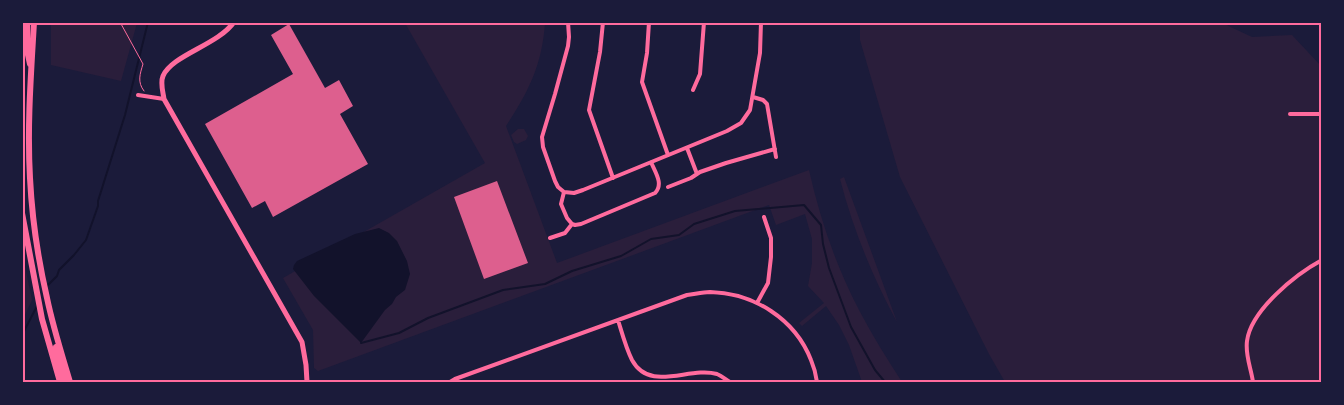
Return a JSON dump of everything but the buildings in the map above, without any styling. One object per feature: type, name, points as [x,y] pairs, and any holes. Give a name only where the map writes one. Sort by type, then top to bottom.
[{"type":"highway","points":[[27,22],[27,50],[31,70]]},
{"type":"highway","points":[[34,22],[29,138],[33,218],[38,256],[54,338],[65,382]]},
{"type":"highway","points":[[22,212],[42,319],[60,382]]},
{"type":"highway","points":[[47,298],[70,382]]},
{"type":"street","points":[[234,22],[221,36],[170,66],[162,76],[161,81],[164,99],[302,342],[307,382]]},
{"type":"street","points":[[568,22],[568,46],[542,132],[542,142],[556,184],[564,192],[570,194],[613,178],[738,125],[748,114],[753,97],[760,53],[761,22]]},
{"type":"street","points":[[603,22],[600,52],[589,110],[613,178]]},
{"type":"street","points":[[649,22],[642,82],[668,155]]},
{"type":"street","points":[[692,90],[700,74],[704,22]]},
{"type":"street","points":[[138,94],[164,99]]},
{"type":"street","points":[[753,97],[763,100],[767,104],[776,157]]},
{"type":"street","points":[[1290,114],[1322,114]]},
{"type":"street","points":[[686,148],[697,174]]},
{"type":"street","points":[[668,187],[726,163],[775,149]]},
{"type":"street","points":[[564,192],[561,204],[567,218],[572,224],[581,224],[655,193],[658,190],[659,182],[651,162]]},
{"type":"street","points":[[757,303],[768,283],[772,258],[771,238],[764,218]]},
{"type":"street","points":[[550,238],[565,233],[572,224]]},
{"type":"street","points":[[1253,382],[1247,354],[1247,338],[1253,322],[1272,298],[1284,287],[1309,267],[1322,260]]},
{"type":"street","points":[[450,382],[687,295],[709,292],[732,294],[757,303],[781,317],[799,337],[812,360],[818,382]]},
{"type":"street","points":[[618,320],[632,360],[643,373],[657,377],[706,373],[718,375],[730,382]]},
{"type":"path","points":[[120,22],[142,61],[139,81],[140,86],[148,96]]},
{"type":"shaded area","points":[[1220,22],[1252,37],[1292,35],[1321,66],[1321,382],[1005,382],[900,177],[860,40],[860,23]]},
{"type":"shaded area","points":[[51,23],[137,23],[121,81],[51,65]]},
{"type":"shaded area","points":[[405,23],[545,23],[541,52],[533,77],[506,126],[557,263],[809,170],[818,206],[843,276],[869,329],[902,382],[862,382],[849,345],[839,325],[826,306],[802,326],[799,323],[824,303],[808,286],[812,263],[812,239],[805,214],[776,225],[769,205],[318,371],[314,368],[313,330],[283,278],[485,163]]},
{"type":"shaded area","points":[[518,129],[524,129],[528,136],[526,140],[517,144],[511,135]]},
{"type":"shaded area","points":[[844,177],[897,322],[871,270],[857,234],[840,179]]},
{"type":"shaded area","points":[[379,228],[389,233],[397,241],[407,261],[410,274],[405,290],[385,310],[361,343],[314,296],[293,269],[297,261],[355,234]]},
{"type":"shaded area","points":[[23,257],[32,300],[22,319]]},
{"type":"waterway","points":[[47,286],[86,240],[125,115],[148,22]]},
{"type":"waterway","points":[[361,343],[399,333],[428,318],[503,290],[545,284],[572,271],[621,256],[651,239],[679,235],[694,224],[735,211],[804,205],[821,225],[823,244],[829,268],[851,327],[875,370],[885,382]]},
{"type":"waterway","points":[[22,335],[37,306]]}]
